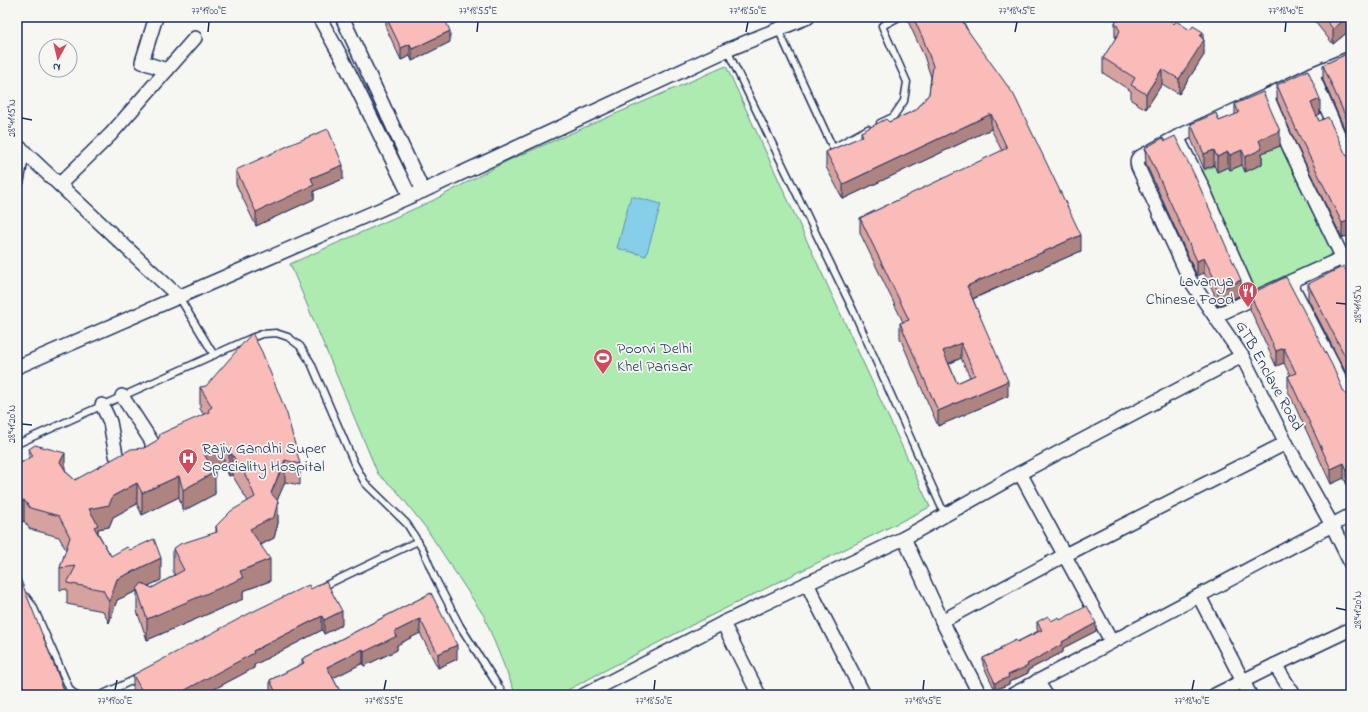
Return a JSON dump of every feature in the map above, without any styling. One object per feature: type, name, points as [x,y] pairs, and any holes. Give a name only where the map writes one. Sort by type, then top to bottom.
[{"type":"street","points":[[156,17],[142,62],[167,70]]},
{"type":"street","points":[[319,17],[343,60],[410,196]]},
{"type":"street","points":[[342,17],[423,190]]},
{"type":"street","points":[[17,367],[410,196],[727,50],[808,17]]},
{"type":"street","points":[[60,184],[111,134],[195,38]]},
{"type":"street","name":"GTB Enclave Road","points":[[1351,58],[1312,74],[1177,137],[1138,158],[1138,167],[1190,280],[1242,356],[1286,443],[1332,525],[1351,564]]},
{"type":"street","points":[[1312,74],[1351,164]]},
{"type":"street","points":[[1267,96],[1290,149],[1347,256],[1351,275]]},
{"type":"street","points":[[1177,137],[1201,184],[1252,300]]},
{"type":"street","points":[[20,147],[179,297]]},
{"type":"street","points":[[17,181],[20,147]]},
{"type":"street","points":[[1215,316],[1347,256]]},
{"type":"street","points":[[1290,282],[1339,377],[1351,404]]},
{"type":"street","points":[[584,695],[723,623],[904,538],[1020,473],[1242,356]]},
{"type":"street","points":[[102,405],[110,422],[116,455],[123,463],[140,463],[152,456],[152,442],[122,396]]},
{"type":"street","points":[[942,620],[1065,555],[1286,443]]},
{"type":"street","points":[[1020,473],[1111,642]]},
{"type":"street","points":[[1012,695],[1351,514]]},
{"type":"street","points":[[904,538],[942,620],[980,695]]},
{"type":"street","points":[[808,583],[814,598],[864,695]]},
{"type":"street","points":[[1199,596],[1250,695]]},
{"type":"street","points":[[723,623],[758,695]]},
{"type":"street","points":[[1215,695],[1351,629]]},
{"type":"street","points":[[1275,665],[1294,695]]},
{"type":"street","points":[[1037,681],[1046,695]]},
{"type":"lane","points":[[778,29],[833,148],[893,116],[904,101],[907,82],[882,26],[899,17]]},
{"type":"lane","points":[[727,50],[853,310],[945,515]]},
{"type":"lane","points":[[179,297],[214,355]]},
{"type":"lane","points":[[17,444],[262,334],[276,333],[288,337],[300,346],[311,363],[354,463],[365,483],[407,524],[418,541],[460,626],[504,695]]},
{"type":"lane","points":[[319,589],[418,541]]},
{"type":"lane","points":[[17,593],[26,597],[33,606],[70,690],[76,695]]},
{"type":"lane","points":[[101,695],[143,675]]},
{"type":"green space","name":"Poorvi Delhi Khel Parisar","points":[[726,66],[930,507],[692,625],[558,695],[516,695],[484,616],[426,528],[396,490],[378,474],[290,264],[432,201],[507,161]]},
{"type":"green space","points":[[1283,138],[1335,258],[1248,297],[1195,174]]},
{"type":"water","points":[[631,196],[661,204],[646,256],[617,248]]},
{"type":"building","points":[[386,17],[444,17],[450,31],[412,49],[410,44],[401,48]]},
{"type":"building","points":[[913,17],[961,17],[966,28],[1014,95],[1081,235],[967,286],[1008,381],[938,411],[900,323],[909,320],[860,218],[1007,148],[991,114],[843,184],[826,152],[863,136],[861,132],[886,119],[889,122],[916,110],[929,94],[933,66]],"holes":[[[961,343],[975,375],[957,383],[943,351]]]},
{"type":"building","points":[[1126,17],[1167,17],[1174,24],[1176,21],[1190,30],[1193,26],[1203,32],[1200,36],[1204,40],[1179,79],[1162,69],[1146,94],[1131,85],[1135,78],[1103,58],[1120,31],[1115,22]]},
{"type":"building","points":[[1324,17],[1348,17],[1333,29]]},
{"type":"building","points":[[1351,52],[1351,129],[1323,65]]},
{"type":"building","points":[[1308,70],[1320,99],[1311,103],[1319,121],[1328,117],[1346,155],[1351,157],[1351,220],[1342,223],[1297,131],[1277,85]]},
{"type":"building","points":[[1263,92],[1280,131],[1259,140],[1262,149],[1245,157],[1242,150],[1230,155],[1228,152],[1217,157],[1214,150],[1204,154],[1191,124],[1216,113],[1219,121],[1239,113],[1235,104]]},
{"type":"building","points":[[328,129],[343,165],[311,178],[314,185],[256,212],[236,170]]},
{"type":"building","points":[[1175,136],[1194,174],[1241,280],[1218,291],[1214,283],[1216,282],[1204,258],[1197,261],[1145,148],[1163,138],[1165,141]]},
{"type":"building","points":[[1344,266],[1351,281],[1351,369],[1308,284]]},
{"type":"building","points":[[1286,277],[1332,365],[1344,392],[1347,396],[1351,396],[1351,468],[1347,470],[1344,463],[1331,469],[1288,376],[1296,373],[1284,348],[1276,351],[1250,294]]},
{"type":"building","points":[[252,333],[262,352],[287,414],[300,464],[285,460],[271,493],[278,501],[274,517],[250,529],[270,559],[240,571],[243,578],[147,619],[137,589],[142,583],[152,588],[184,570],[173,549],[180,544],[217,532],[216,526],[231,511],[255,497],[248,480],[232,454],[229,455],[224,444],[204,454],[215,472],[183,490],[179,476],[142,493],[137,483],[113,496],[109,505],[89,509],[98,525],[94,527],[111,556],[127,547],[130,550],[154,539],[161,558],[117,579],[109,602],[103,590],[67,583],[76,566],[60,568],[70,537],[59,516],[30,508],[24,500],[17,503],[17,465],[33,456],[29,449],[35,445],[65,453],[60,462],[67,473],[75,480],[131,449],[144,448],[156,441],[160,434],[209,412],[208,410],[212,407],[200,387],[206,386]]},
{"type":"building","points":[[1351,512],[1351,520],[1348,514]]},
{"type":"building","points":[[17,576],[20,578],[66,695],[26,695],[17,672]]},
{"type":"building","points":[[326,581],[342,611],[324,620],[322,616],[253,651],[254,653],[176,695],[138,695],[143,693],[133,675],[252,612],[304,587],[309,585],[311,589]]},
{"type":"building","points":[[431,593],[457,645],[438,654],[420,619],[394,632],[397,636],[364,652],[363,649],[327,667],[342,695],[277,695],[270,680],[304,663],[302,659]]},
{"type":"building","points":[[1087,606],[1096,623],[1027,664],[1028,666],[995,683],[983,658],[1001,650],[1000,648],[1016,640],[1017,642],[1042,630],[1037,622],[1048,616],[1051,621],[1059,617],[1060,620]]},
{"type":"place","name":"Lavanya Chinese Food","points":[[1248,308]]},
{"type":"place","name":"Poorvi Delhi Khel Parisar","points":[[603,375]]},
{"type":"place","name":"Rajiv Gandhi Super Speciality Hospital","points":[[188,475]]}]
